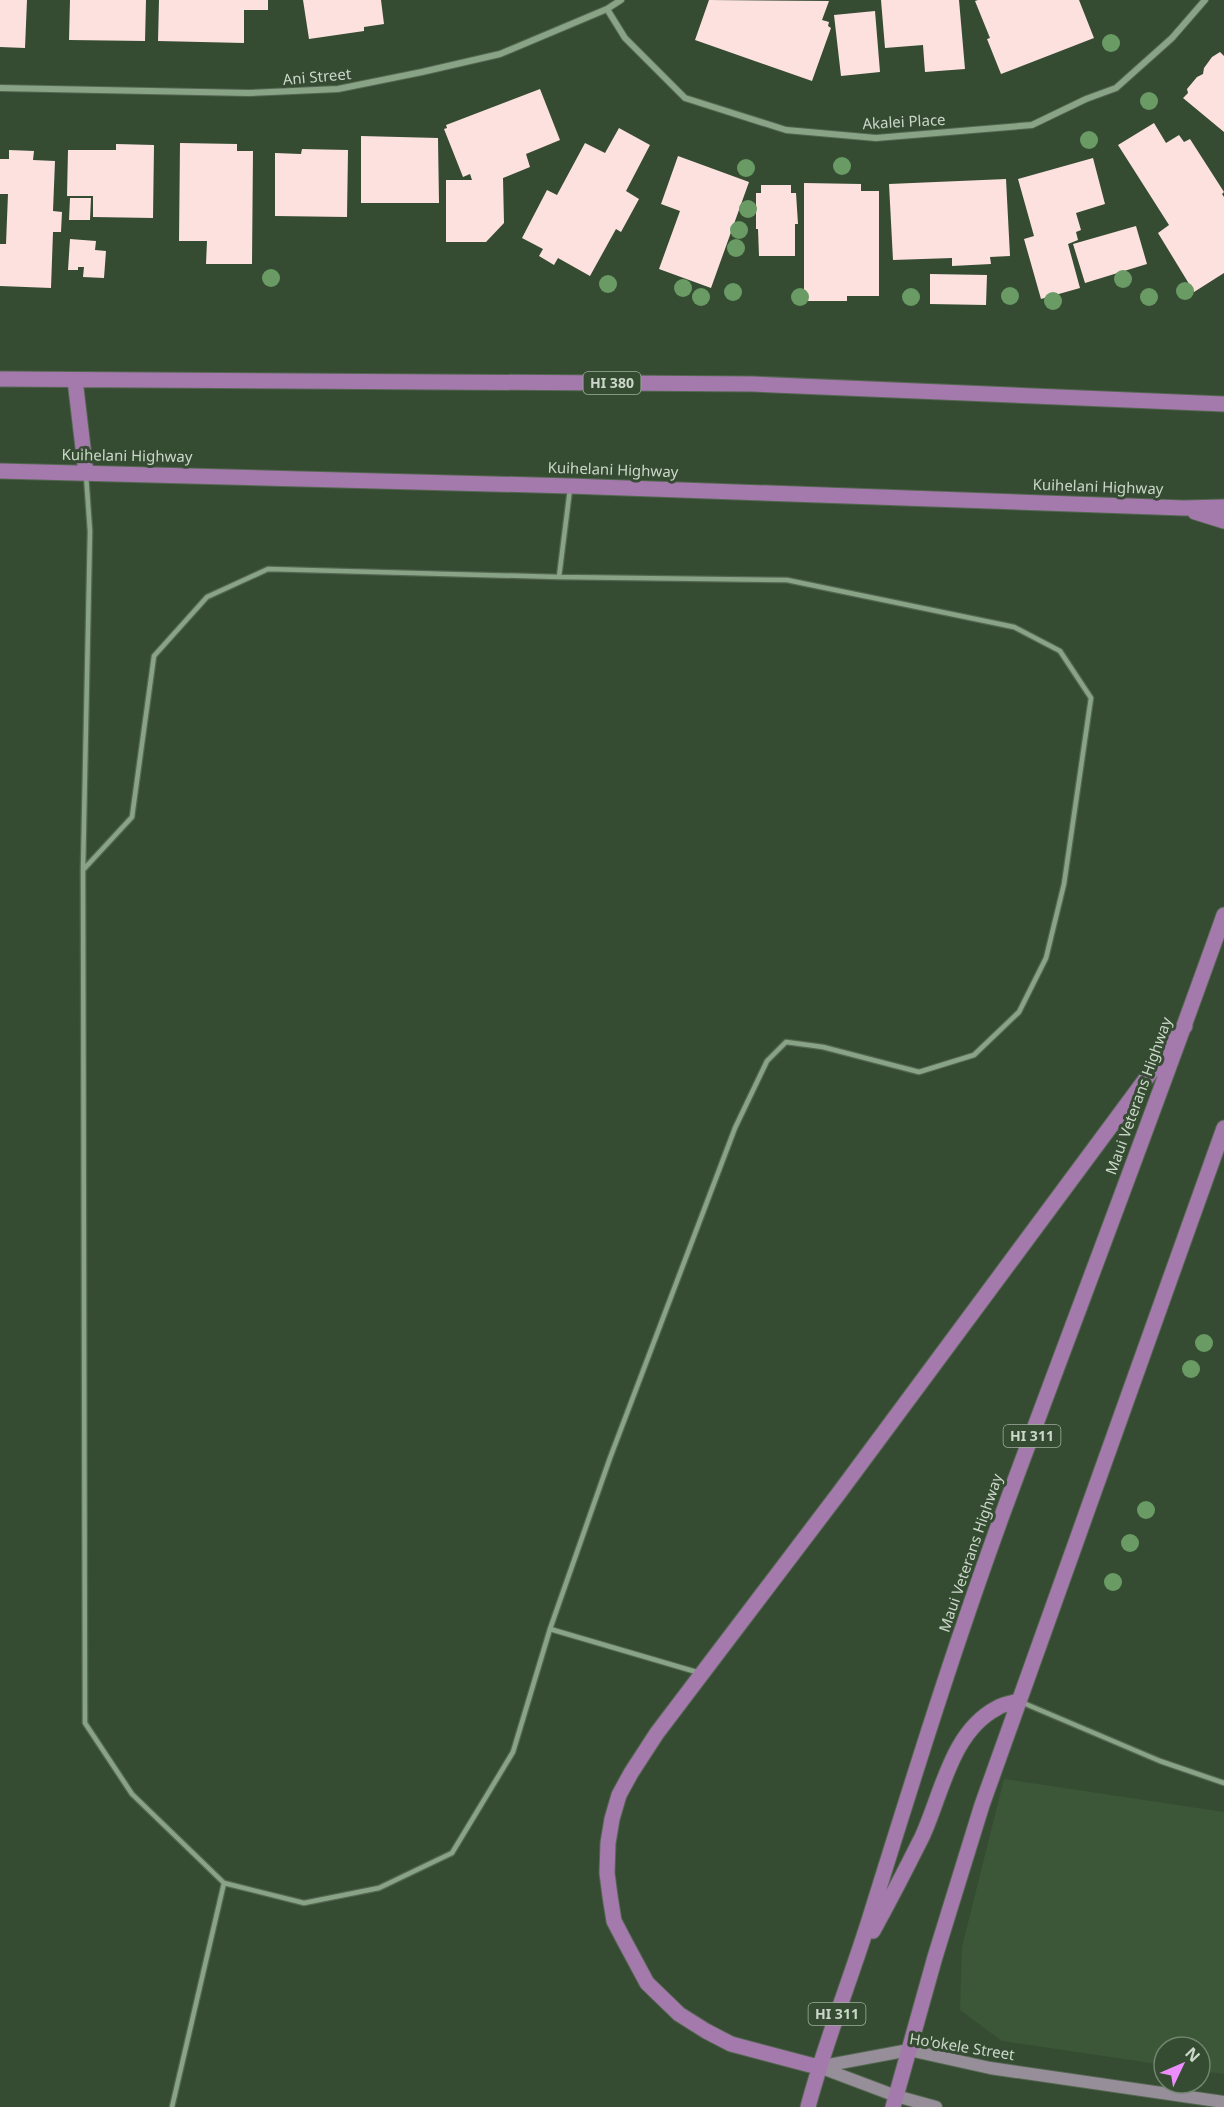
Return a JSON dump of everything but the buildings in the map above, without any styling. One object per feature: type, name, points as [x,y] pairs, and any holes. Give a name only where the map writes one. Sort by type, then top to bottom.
[{"type":"main road","name":"HI 380","points":[[0,379],[753,384],[1224,404]]},
{"type":"main road","points":[[75,380],[86,473]]},
{"type":"main road","name":"Kuihelani Highway","points":[[0,471],[570,486],[1184,508],[1224,507]]},
{"type":"main road","points":[[1184,508],[1224,522]]},
{"type":"main road","name":"Maui Veterans Highway","points":[[808,2107],[818,2067],[856,1962],[935,1708],[1003,1513],[1185,1026],[1224,915]]},
{"type":"main road","points":[[936,2107],[895,2102],[818,2067],[731,2044],[679,2014],[647,1983],[614,1921],[607,1873],[612,1818],[619,1795],[657,1733],[839,1493],[1185,1026]]},
{"type":"main road","points":[[895,2102],[982,1805],[1224,1128]]},
{"type":"main road","points":[[856,1962],[904,1875],[923,1835],[952,1761],[961,1745],[985,1715],[999,1707],[1019,1701]]},
{"type":"main road","name":"Ho'okele Street","points":[[818,2067],[909,2050],[990,2068],[1224,2102]]},
{"type":"street","name":"Ani Street","points":[[0,88],[249,93],[338,89],[500,54],[607,9],[621,0]]},
{"type":"street","name":"Akalei Place","points":[[607,9],[625,38],[685,98],[786,130],[876,138],[1032,125],[1086,99],[1116,88],[1172,38],[1205,0]]},
{"type":"lane","points":[[83,871],[132,817],[154,656],[207,597],[268,568],[559,577],[787,580],[1014,627],[1060,651],[1091,698],[1064,884],[1046,958],[1019,1012],[974,1054],[920,1072],[822,1047],[786,1042],[767,1061],[735,1128],[610,1458],[550,1629],[513,1752],[452,1854],[379,1888],[304,1903],[224,1883],[132,1794],[85,1724],[83,871],[90,531],[86,473]]},
{"type":"lane","points":[[559,577],[570,486]]},
{"type":"lane","points":[[550,1629],[702,1673]]},
{"type":"lane","points":[[1019,1701],[1194,1774],[1224,1783]]},
{"type":"lane","points":[[172,2107],[224,1883]]},
{"type":"shaded area","points":[[1004,1779],[1224,1812],[1224,2074],[1212,2072],[1212,2035],[1152,2035],[1152,2063],[1002,2041],[960,2010],[962,1947]]}]
